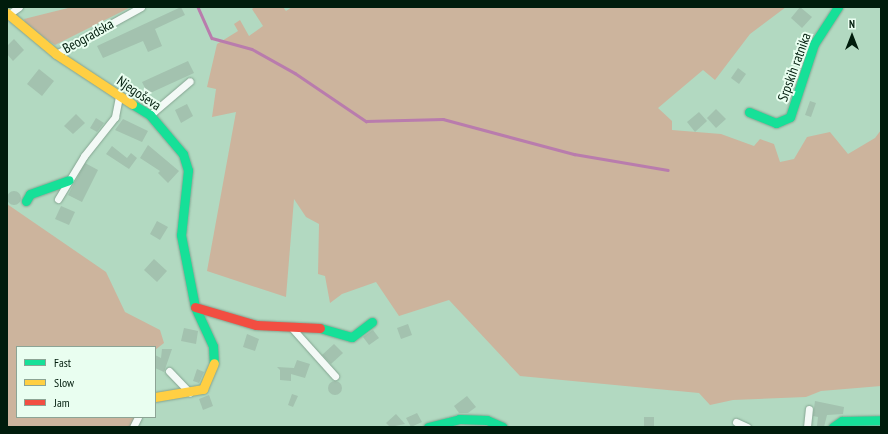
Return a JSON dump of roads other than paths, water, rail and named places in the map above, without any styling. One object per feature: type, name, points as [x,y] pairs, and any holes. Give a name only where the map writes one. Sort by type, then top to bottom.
[{"type":"street","points":[[8,14],[19,7]]},
{"type":"street","name":"Beogradska","points":[[56,54],[141,7]]},
{"type":"street","name":"Srpskih ratnika","points":[[749,112],[763,120],[776,122],[790,117],[814,44],[838,7]]},
{"type":"street","name":"Njegoševa","points":[[8,14],[56,54],[150,115],[183,154],[188,170],[182,235],[195,306],[213,346],[214,366],[203,389],[190,393],[156,397]]},
{"type":"street","points":[[150,115],[190,81]]},
{"type":"street","points":[[58,199],[69,180],[115,117],[119,96]]},
{"type":"street","points":[[26,201],[30,194],[69,180]]},
{"type":"street","points":[[195,306],[256,325],[291,328],[316,327],[352,337],[372,322]]},
{"type":"street","points":[[291,328],[335,376]]},
{"type":"street","points":[[169,371],[190,393]]},
{"type":"street","points":[[807,427],[810,410]]},
{"type":"street","points":[[133,427],[138,418]]},
{"type":"street","points":[[428,427],[459,419],[487,420],[503,427]]},
{"type":"street","points":[[833,427],[842,421],[881,420]]},
{"type":"street","points":[[736,422],[747,427]]},
{"type":"waterway","points":[[198,7],[212,38],[252,49],[295,73],[366,121],[443,119],[574,154],[668,170]]}]
